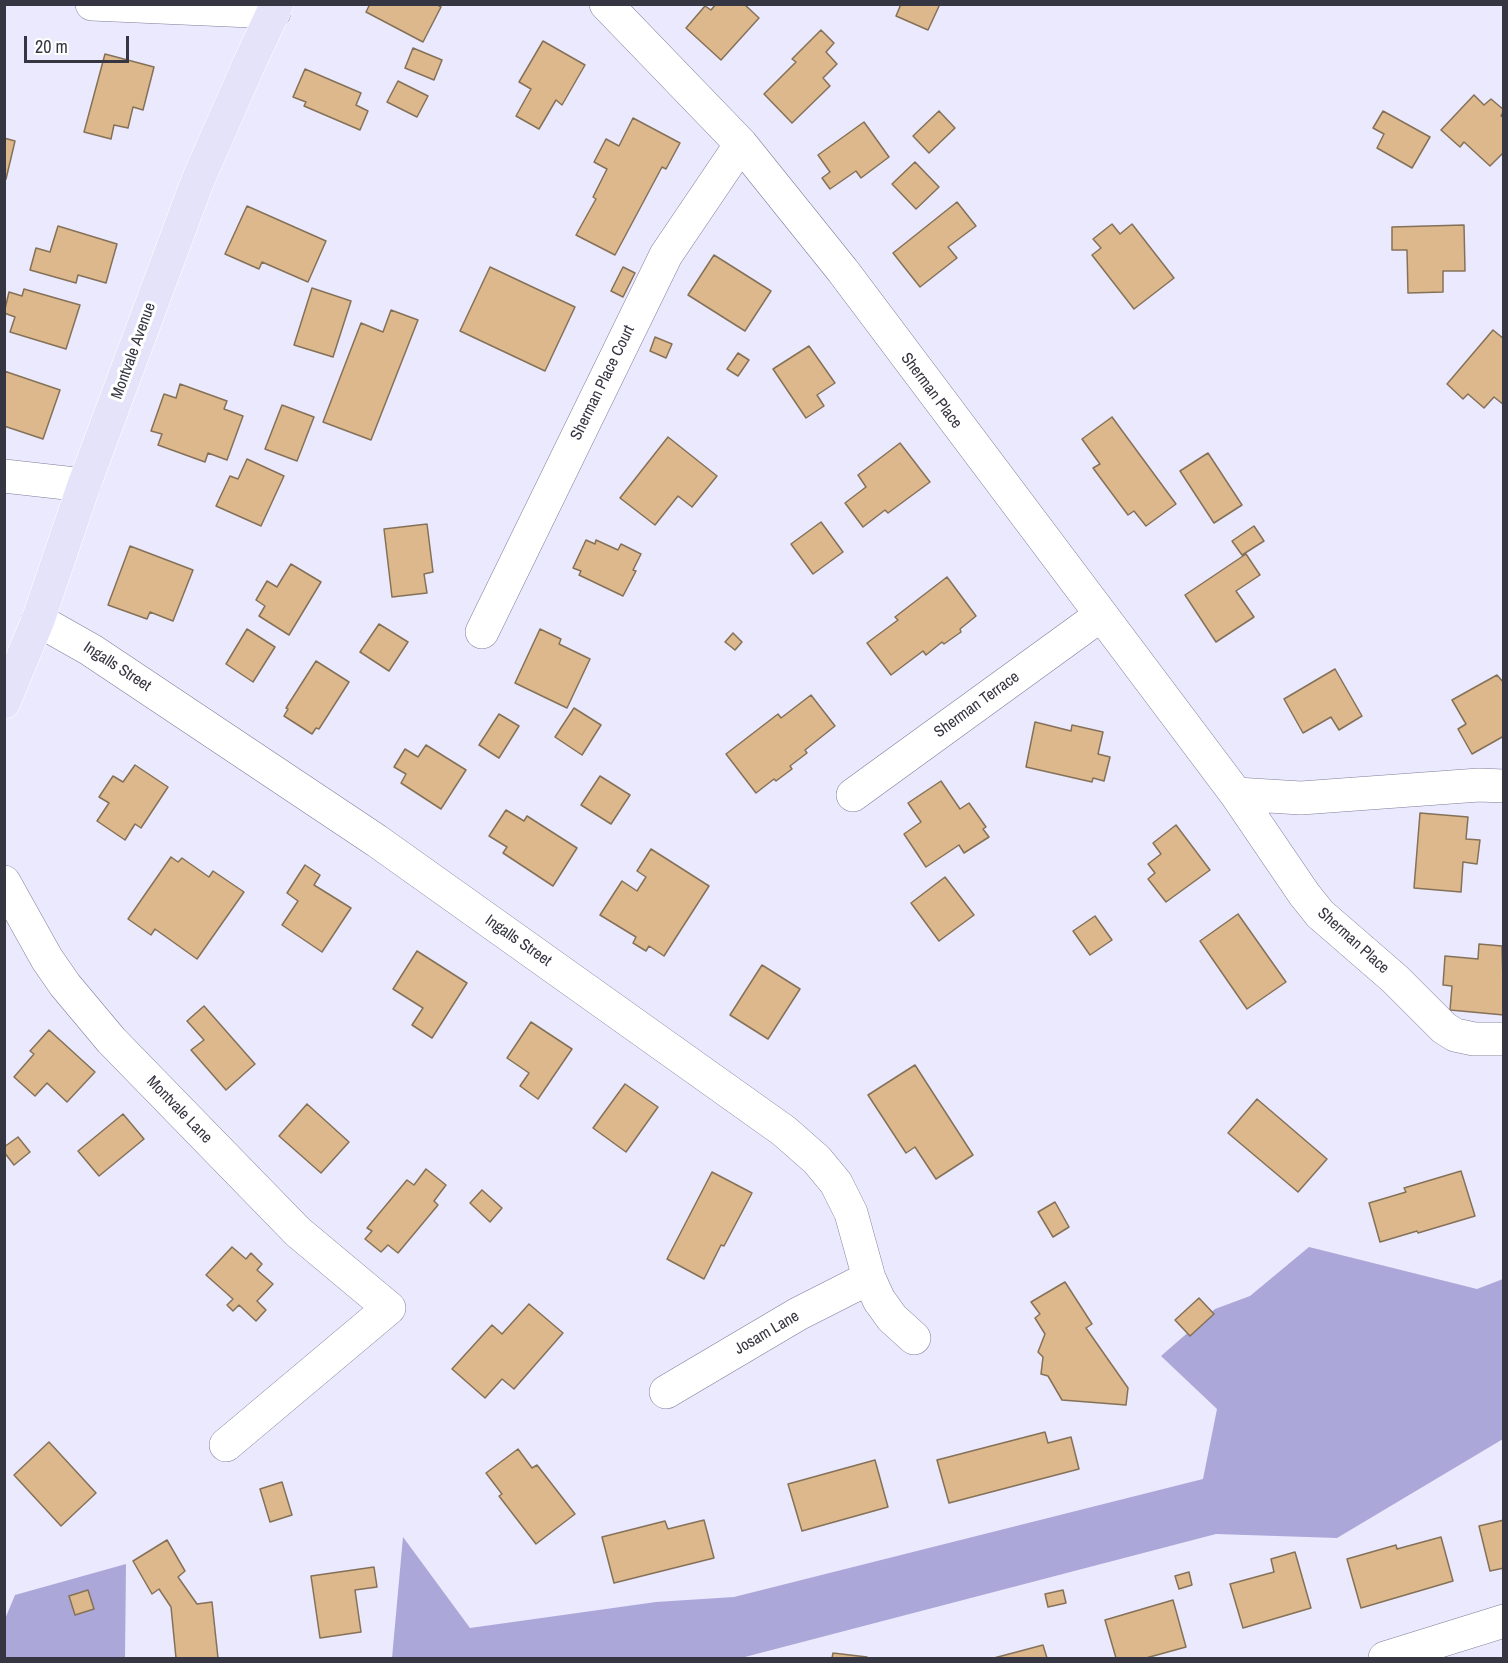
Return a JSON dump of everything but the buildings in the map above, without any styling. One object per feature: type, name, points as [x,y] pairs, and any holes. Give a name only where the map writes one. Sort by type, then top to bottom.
[{"type":"main road","name":"Montvale Avenue","points":[[4,702],[38,620],[84,485],[198,180],[276,8]]},
{"type":"street","points":[[92,4],[276,8]]},
{"type":"street","name":"Sherman Place","points":[[606,4],[741,144],[843,271],[1236,794],[1304,894],[1331,925],[1395,979],[1444,1028],[1455,1035],[1474,1040],[1503,1039]]},
{"type":"street","name":"Sherman Place Court","points":[[482,632],[666,255],[741,144]]},
{"type":"street","points":[[4,476],[84,485]]},
{"type":"street","name":"Sherman Terrace","points":[[853,795],[1101,615]]},
{"type":"street","name":"Ingalls Street","points":[[38,620],[91,650],[377,841],[784,1131],[817,1160],[836,1183],[845,1198],[856,1228],[869,1278],[879,1300],[891,1318],[914,1338]]},
{"type":"street","points":[[1236,794],[1300,798],[1479,785],[1503,786]]},
{"type":"street","name":"Montvale Lane","points":[[4,882],[47,959],[65,985],[111,1040],[298,1232],[389,1308],[226,1445]]},
{"type":"street","name":"Josam Lane","points":[[666,1392],[798,1314],[869,1278]]},
{"type":"street","points":[[1385,1659],[1503,1622]]},
{"type":"shaded area","points":[[1309,1247],[1477,1289],[1503,1279],[1503,1439],[1337,1538],[1216,1534],[741,1658],[392,1658],[403,1537],[470,1628],[656,1602],[734,1597],[1203,1479],[1217,1409],[1161,1356],[1215,1309],[1250,1296]]},
{"type":"shaded area","points":[[126,1564],[125,1658],[5,1658],[5,1619],[15,1595]]}]
